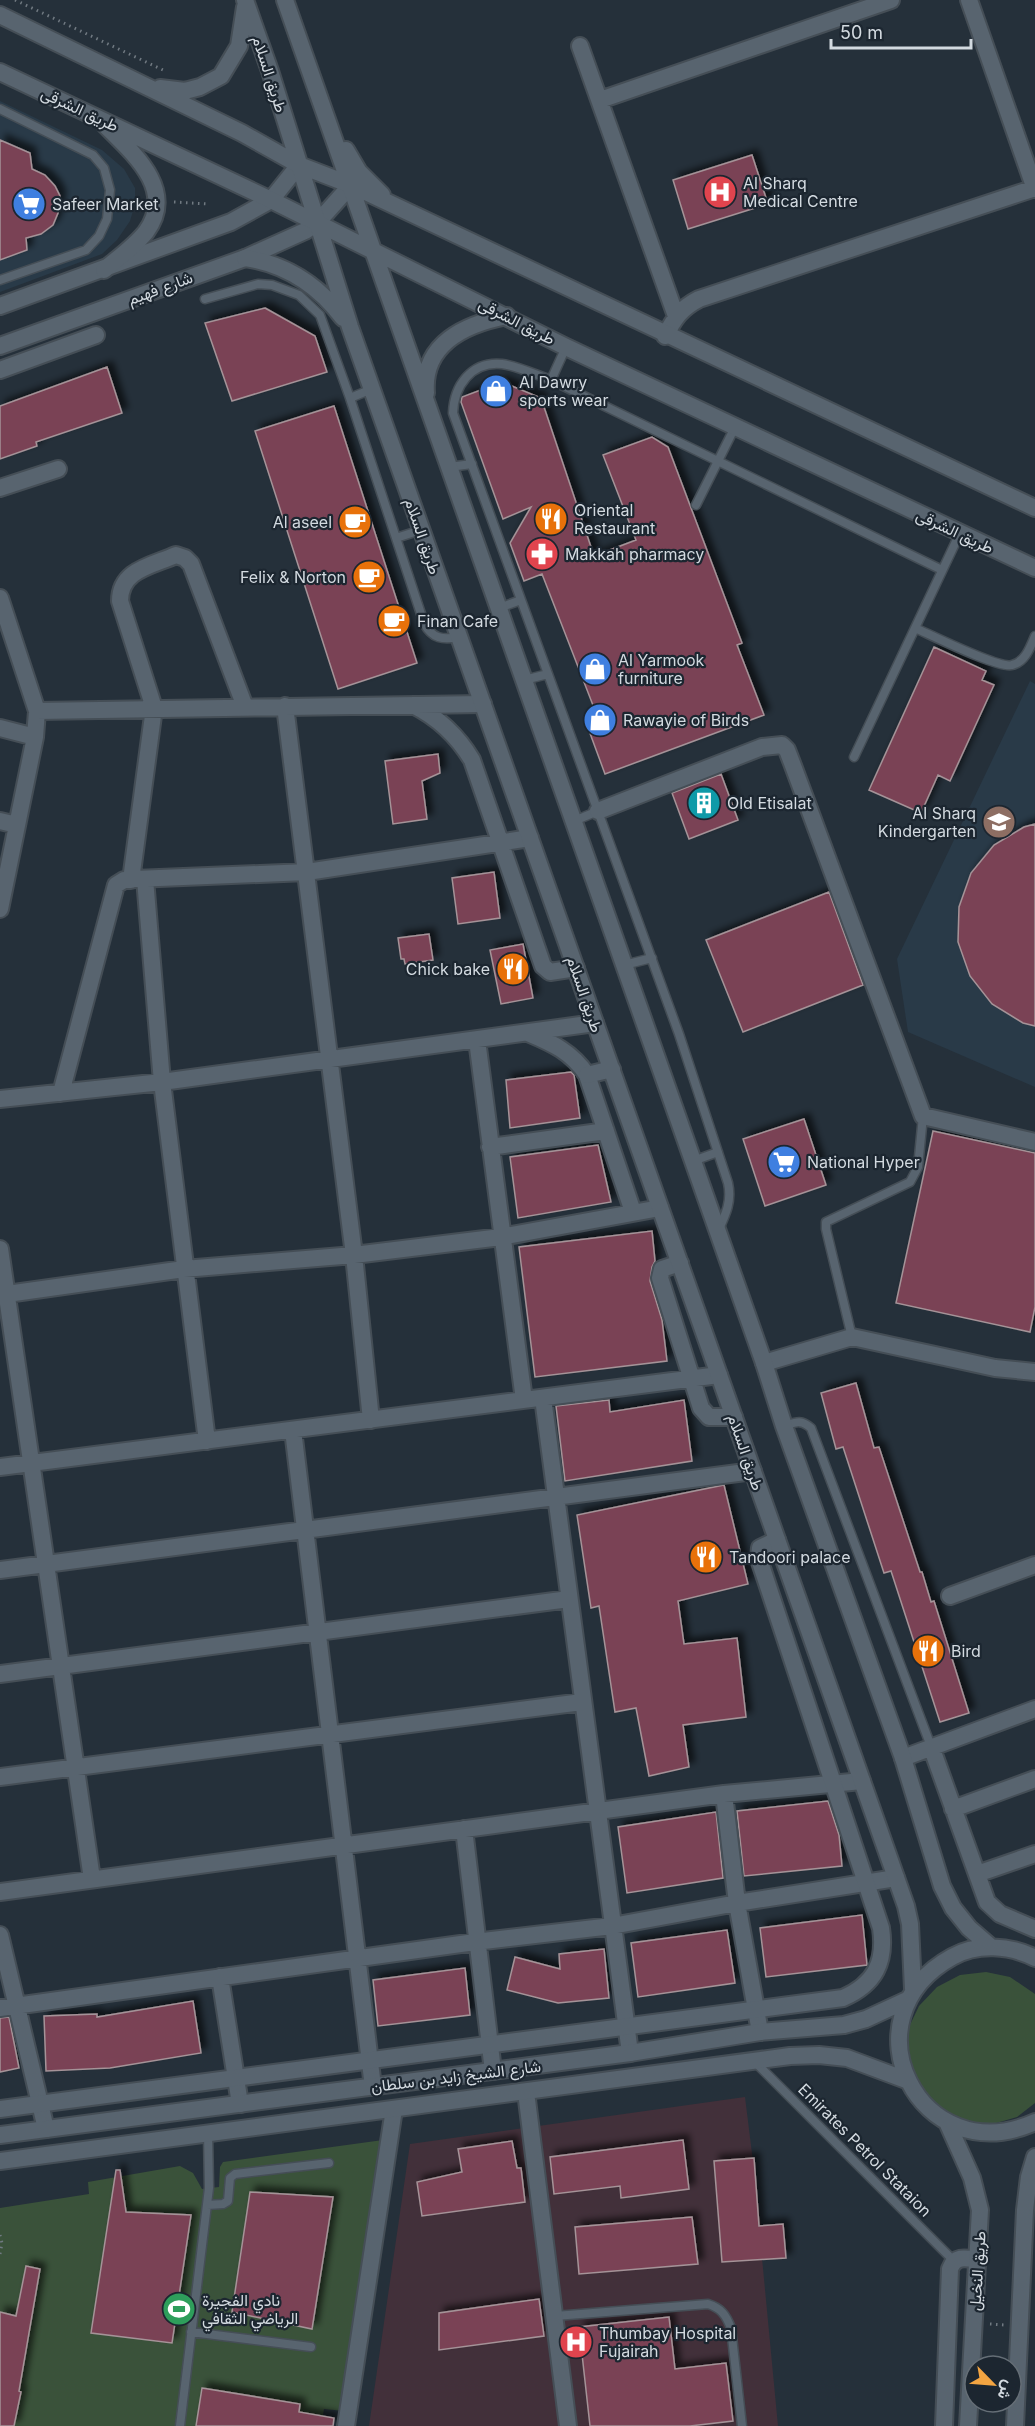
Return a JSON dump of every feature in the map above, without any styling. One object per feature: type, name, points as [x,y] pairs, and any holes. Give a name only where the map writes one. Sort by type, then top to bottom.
[{"type":"street","points":[[285,0],[718,1231],[784,1426],[903,1758],[942,1886],[953,1908],[969,1928],[991,1947]]},
{"type":"street","points":[[600,100],[891,0]]},
{"type":"street","points":[[665,336],[676,316],[699,299],[1035,188],[969,0]]},
{"type":"street","points":[[143,85],[185,91],[200,87],[221,76],[239,46],[245,1]]},
{"type":"street","name":"طريق السلام","points":[[245,1],[350,327],[896,1878],[910,1924],[910,1995]]},
{"type":"street","points":[[0,15],[242,133],[299,165],[351,185],[665,336],[752,373],[1035,508]]},
{"type":"street","points":[[580,46],[676,316]]},
{"type":"street","name":"طريق الشرقى","points":[[0,72],[271,200],[566,347],[1035,568]]},
{"type":"street","points":[[96,116],[146,168],[156,190],[157,201],[157,208],[147,231],[104,270]]},
{"type":"street","points":[[327,120],[359,172],[391,204]]},
{"type":"street","points":[[0,306],[231,222],[271,200],[299,165]]},
{"type":"street","name":"شارع فهيم","points":[[0,346],[245,258],[305,231],[317,223],[351,185]]},
{"type":"street","points":[[245,258],[267,261],[300,278],[330,301],[350,327]]},
{"type":"street","points":[[427,403],[425,381],[431,362],[441,345],[456,332],[484,320],[507,316]]},
{"type":"street","points":[[0,370],[96,335]]},
{"type":"street","points":[[0,488],[58,469]]},
{"type":"street","points":[[207,1441],[184,1269],[138,879],[154,708],[120,602],[120,592],[128,576],[176,555],[191,564],[245,706]]},
{"type":"street","points":[[0,598],[37,711],[35,737],[0,909]]},
{"type":"street","points":[[412,704],[441,722],[464,746],[472,760],[543,966],[550,972],[576,968]]},
{"type":"street","points":[[37,711],[483,704]]},
{"type":"street","points":[[285,706],[354,1256],[370,1420]]},
{"type":"street","points":[[0,728],[35,737]]},
{"type":"street","points":[[598,811],[762,747],[782,745],[787,750],[923,1116],[1035,1142]]},
{"type":"street","points":[[0,821],[17,825]]},
{"type":"street","points":[[61,1094],[116,885],[124,880],[307,872],[530,838]]},
{"type":"street","points":[[0,1099],[61,1094],[328,1061],[595,1023]]},
{"type":"street","points":[[527,1033],[573,1057],[587,1075],[633,1212]]},
{"type":"street","points":[[477,1040],[524,1400]]},
{"type":"street","points":[[587,1075],[612,1069]]},
{"type":"street","points":[[490,1147],[606,1131]]},
{"type":"street","points":[[7,1294],[184,1269],[354,1256],[501,1237],[660,1208]]},
{"type":"street","points":[[0,1248],[92,1879]]},
{"type":"street","points":[[680,1263],[662,1269],[660,1278],[692,1378],[705,1413],[715,1419],[734,1417]]},
{"type":"street","points":[[764,1363],[852,1337],[1004,1369],[1035,1371]]},
{"type":"street","points":[[0,1467],[719,1375]]},
{"type":"street","points":[[543,1398],[630,2054]]},
{"type":"street","points":[[292,1430],[373,2087]]},
{"type":"street","points":[[0,1570],[753,1471]]},
{"type":"street","points":[[0,2109],[626,2028],[756,2008],[843,1998],[857,1992],[877,1971],[882,1957],[881,1928],[759,1559],[760,1548],[777,1540]]},
{"type":"street","points":[[950,1596],[1035,1565]]},
{"type":"street","points":[[0,1674],[569,1599]]},
{"type":"street","points":[[0,1777],[582,1702]]},
{"type":"street","points":[[903,1758],[1035,1709]]},
{"type":"street","points":[[932,1749],[987,1902],[1000,1914],[1035,1929]]},
{"type":"street","points":[[953,1809],[1035,1779]]},
{"type":"street","points":[[0,1892],[724,1794],[862,1781]]},
{"type":"street","points":[[724,1794],[737,1903],[760,2032]]},
{"type":"street","points":[[464,1829],[493,2071]]},
{"type":"street","points":[[977,1874],[1035,1854]]},
{"type":"street","points":[[8,2007],[476,1942],[612,1926],[737,1903],[896,1878]]},
{"type":"street","points":[[0,1935],[8,2007],[46,2129]]},
{"type":"street","points":[[1035,1958],[1008,1948],[991,1947],[961,1952],[934,1966],[910,1995],[899,2026],[899,2054],[906,2080],[923,2105],[947,2122],[969,2131],[994,2134],[1018,2129],[1035,2122]]},
{"type":"street","points":[[220,1977],[240,2104]]},
{"type":"street","name":"شارع الشيخ زايد بن سلطان","points":[[0,2135],[630,2054],[760,2032],[844,2025],[866,2019],[910,1995]]},
{"type":"street","name":"شارع الشيخ زايد بن سلطان","points":[[0,2161],[790,2056],[819,2055],[847,2058],[906,2080]]},
{"type":"street","points":[[526,2092],[568,2426]]},
{"type":"street","points":[[346,2426],[394,2109]]},
{"type":"street","name":"طريق النخيل","points":[[947,2122],[972,2178],[980,2210],[968,2426]]},
{"type":"street","points":[[1015,2426],[1025,2210],[1029,2177],[1035,2157]]},
{"type":"street","points":[[944,2426],[950,2269],[954,2261],[961,2258],[978,2260]]},
{"type":"lane","points":[[0,109],[93,155],[104,168],[110,190],[107,219],[99,236],[86,250],[0,280]]},
{"type":"lane","points":[[205,299],[258,284],[286,288],[299,295],[320,315],[428,630],[441,639],[459,637]]},
{"type":"lane","points":[[551,380],[566,347]]},
{"type":"lane","points":[[718,1231],[728,1210],[730,1191],[718,1152],[652,958],[453,414],[453,397],[464,377],[481,367],[502,364],[551,380],[942,570]]},
{"type":"lane","points":[[350,398],[372,389]]},
{"type":"lane","points":[[696,505],[735,427]]},
{"type":"lane","points":[[449,467],[472,464]]},
{"type":"lane","points":[[396,538],[422,530]]},
{"type":"lane","points":[[854,757],[960,533]]},
{"type":"lane","points":[[499,608],[521,600]]},
{"type":"lane","points":[[915,628],[1003,666],[1019,662],[1027,654],[1035,636]]},
{"type":"lane","points":[[524,680],[548,674]]},
{"type":"lane","points":[[574,821],[598,811]]},
{"type":"lane","points":[[624,965],[652,958]]},
{"type":"lane","points":[[852,1337],[826,1222],[910,1182],[918,1167],[923,1116]]},
{"type":"lane","points":[[693,1161],[718,1152]]},
{"type":"lane","points":[[784,1426],[798,1421],[805,1422],[811,1428],[932,1749]]},
{"type":"lane","name":"Emirates Petrol Stataion","points":[[754,2061],[954,2261]]},
{"type":"lane","points":[[180,2426],[209,2188],[208,2133]]},
{"type":"lane","points":[[207,2205],[223,2204],[228,2201],[231,2178],[235,2174],[329,2163]]},
{"type":"lane","points":[[555,2316],[708,2304],[718,2307],[726,2316],[731,2328],[742,2426]]},
{"type":"lane","points":[[191,2332],[310,2347]]},
{"type":"path","points":[[15,0],[166,72]]},
{"type":"path","points":[[157,201],[208,204]]},
{"type":"path","points":[[0,2235],[2,2242],[0,2254]]},
{"type":"path","points":[[973,2323],[1019,2325]]},
{"type":"shaded area","points":[[0,101],[102,150],[124,169],[135,188],[135,204],[130,221],[117,240],[102,254],[0,292]]},
{"type":"shaded area","name":"Al Sharq Kindergarten","points":[[1030,681],[1035,684],[1035,1087],[908,1032],[897,959]]},
{"type":"shaded area","name":"Thumbay Hospital Fujairah","points":[[745,2097],[761,2226],[778,2426],[369,2426],[410,2144]]},
{"type":"green space","points":[[986,1972],[1010,1977],[1035,1994],[1035,2103],[1017,2117],[993,2124],[968,2124],[925,2100],[906,2055],[908,2029],[919,2006],[937,1987],[960,1975]]},
{"type":"green space","name":"نادي الفجيرة الرياضي الثقافي","points":[[383,2140],[344,2411],[324,2409],[321,2426],[0,2426],[0,2208],[89,2194],[88,2182],[180,2166],[193,2173],[202,2189],[219,2187],[220,2167],[223,2162]]},
{"type":"building","name":"Safeer Market","points":[[0,140],[30,153],[32,169],[45,175],[60,196],[58,213],[53,225],[41,234],[26,238],[27,250],[0,260]]},
{"type":"building","name":"Al Sharq Medical Centre","points":[[752,155],[768,204],[688,229],[673,180]]},
{"type":"building","points":[[265,308],[315,336],[327,372],[232,401],[205,323]]},
{"type":"building","points":[[107,367],[122,413],[36,442],[37,446],[0,459],[0,406]]},
{"type":"building","points":[[502,382],[541,398],[594,556],[636,540],[603,455],[652,437],[668,447],[742,643],[737,645],[764,715],[605,774],[584,717],[596,713],[542,574],[524,581],[510,543],[531,507],[503,519],[461,402],[462,397]]},
{"type":"building","points":[[334,406],[417,663],[338,689],[255,431]]},
{"type":"building","points":[[934,647],[986,671],[982,680],[994,685],[950,781],[938,775],[921,813],[869,790]]},
{"type":"building","points":[[438,754],[440,773],[422,781],[427,819],[393,824],[385,761]]},
{"type":"building","name":"Old Etisalat","points":[[721,774],[738,820],[689,839],[672,793]]},
{"type":"building","points":[[1035,824],[1035,1026],[1023,1023],[992,1004],[970,976],[958,942],[959,907],[971,873],[994,845],[1024,827]]},
{"type":"building","points":[[494,872],[500,918],[458,924],[452,878]]},
{"type":"building","points":[[829,892],[863,985],[743,1032],[706,940]]},
{"type":"building","points":[[429,934],[433,960],[405,964],[404,959],[401,959],[398,938]]},
{"type":"building","points":[[523,944],[533,998],[501,1004],[490,950]]},
{"type":"building","points":[[571,1072],[574,1075],[580,1118],[510,1128],[506,1080]]},
{"type":"building","name":"National Hyper","points":[[804,1119],[826,1185],[765,1206],[743,1139]]},
{"type":"building","points":[[933,1131],[1035,1153],[1035,1307],[1030,1332],[896,1303]]},
{"type":"building","points":[[598,1145],[611,1202],[518,1218],[510,1157]]},
{"type":"building","points":[[652,1231],[655,1261],[650,1281],[662,1320],[667,1361],[535,1377],[519,1247]]},
{"type":"building","points":[[856,1383],[874,1448],[879,1447],[920,1572],[922,1572],[931,1602],[934,1601],[969,1713],[940,1722],[891,1571],[884,1573],[843,1447],[836,1449],[821,1393]]},
{"type":"building","points":[[609,1400],[610,1412],[684,1400],[692,1461],[565,1481],[556,1406]]},
{"type":"building","points":[[724,1485],[748,1584],[678,1601],[684,1644],[737,1638],[746,1717],[683,1725],[689,1767],[649,1776],[636,1708],[615,1712],[599,1606],[591,1608],[577,1515]]},
{"type":"building","points":[[828,1801],[839,1835],[842,1866],[744,1876],[737,1811]]},
{"type":"building","points":[[716,1812],[723,1878],[627,1893],[618,1827]]},
{"type":"building","points":[[862,1915],[867,1965],[766,1977],[760,1928]]},
{"type":"building","points":[[727,1930],[735,1983],[638,1997],[631,1943]]},
{"type":"building","points":[[604,1949],[609,1998],[558,2003],[507,1990],[515,1957],[560,1969],[559,1954]]},
{"type":"building","points":[[465,1968],[470,2015],[378,2026],[373,1980]]},
{"type":"building","points":[[193,2001],[201,2053],[110,2068],[46,2071],[44,2016],[97,2014],[97,2017]]},
{"type":"building","points":[[9,2017],[19,2068],[0,2072],[0,2018]]},
{"type":"building","points":[[683,2140],[689,2189],[621,2198],[620,2186],[554,2194],[550,2157]]},
{"type":"building","points":[[512,2141],[517,2168],[521,2168],[525,2202],[422,2216],[417,2182],[462,2172],[458,2149]]},
{"type":"building","points":[[754,2158],[759,2226],[783,2224],[786,2258],[722,2262],[714,2161]]},
{"type":"building","points":[[116,2170],[120,2170],[126,2212],[191,2215],[172,2343],[91,2333]]},
{"type":"building","points":[[250,2192],[333,2197],[312,2329],[232,2312]]},
{"type":"building","points":[[692,2217],[698,2264],[579,2274],[575,2227]]},
{"type":"building","points":[[26,2266],[40,2269],[19,2391],[21,2392],[14,2426],[0,2426],[0,2312],[16,2316]]},
{"type":"building","points":[[539,2299],[544,2336],[439,2350],[439,2313]]},
{"type":"building","points":[[669,2317],[675,2369],[726,2363],[733,2421],[690,2426],[590,2426],[579,2327]]},
{"type":"building","points":[[202,2388],[300,2404],[299,2412],[334,2418],[333,2426],[196,2426]]},
{"type":"place","name":"Al Sharq Medical Centre","points":[[720,192]]},
{"type":"place","name":"Safeer Market","points":[[29,204]]},
{"type":"place","name":"Al Dawry sports wear","points":[[496,391]]},
{"type":"place","name":"Oriental Restaurant","points":[[551,519]]},
{"type":"place","name":"Al aseel","points":[[355,522]]},
{"type":"place","name":"Makkah pharmacy","points":[[542,554]]},
{"type":"place","name":"Felix & Norton","points":[[369,577]]},
{"type":"place","name":"Finan Cafe","points":[[394,621]]},
{"type":"place","name":"Al Yarmook furniture","points":[[595,669]]},
{"type":"place","name":"Rawayie of Birds","points":[[600,720]]},
{"type":"place","name":"Old Etisalat","points":[[704,803]]},
{"type":"place","name":"Al Sharq Kindergarten","points":[[999,822]]},
{"type":"place","name":"Chick bake","points":[[513,969]]},
{"type":"place","name":"National Hyper","points":[[784,1162]]},
{"type":"place","name":"Tandoori palace","points":[[706,1557]]},
{"type":"place","name":"Bird","points":[[928,1651]]},
{"type":"place","name":"نادي الفجيرة الرياضي الثقافي","points":[[179,2309]]},
{"type":"place","name":"Thumbay Hospital Fujairah","points":[[576,2342]]}]
